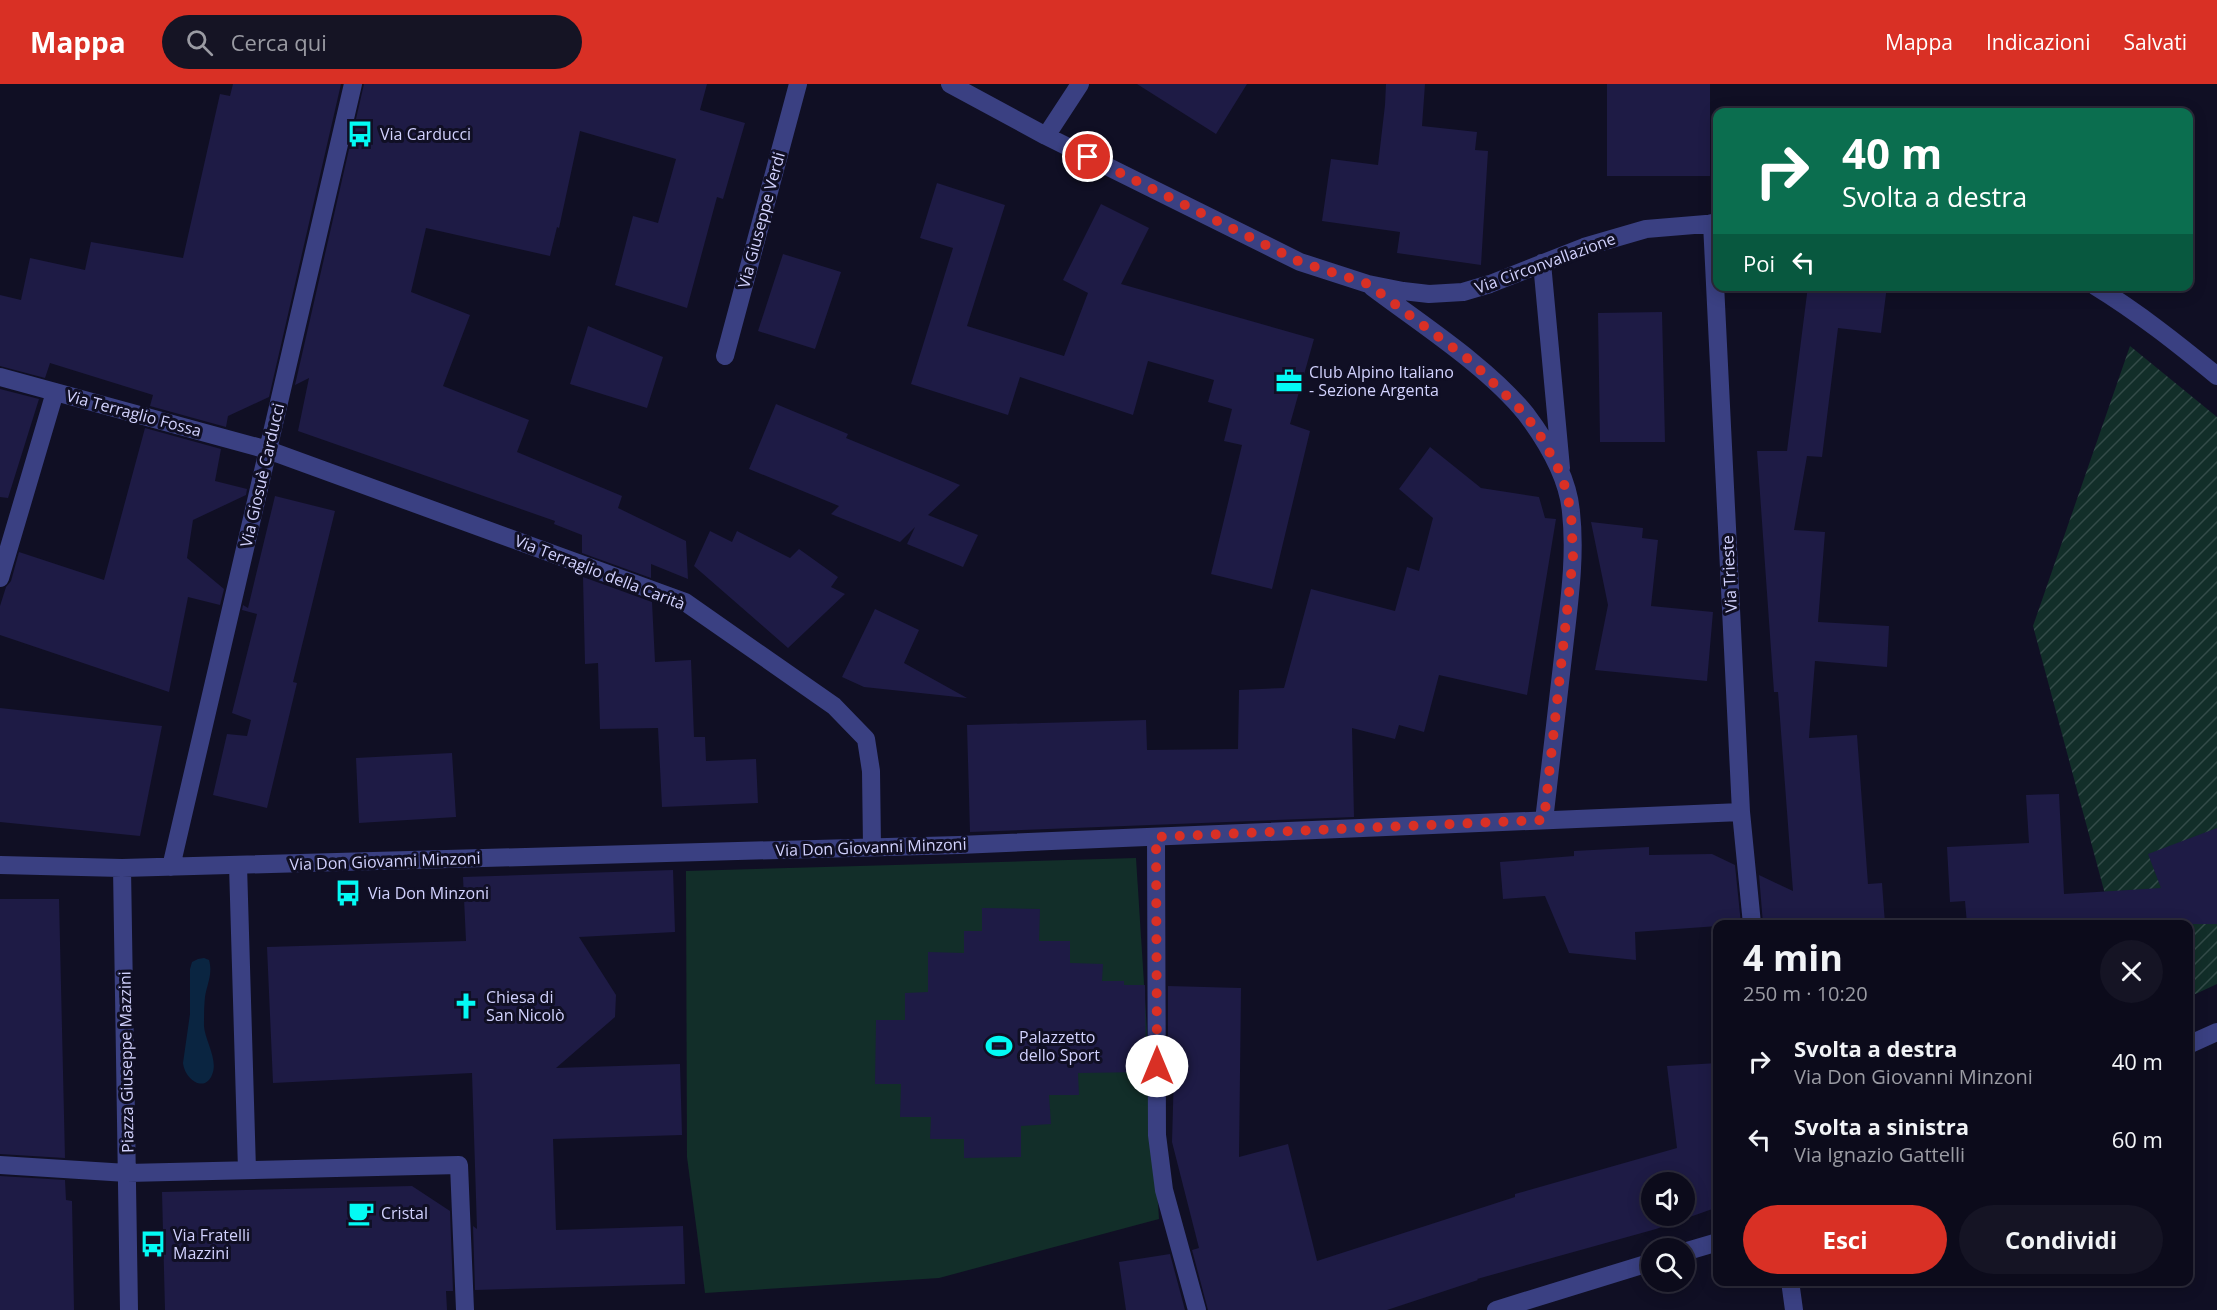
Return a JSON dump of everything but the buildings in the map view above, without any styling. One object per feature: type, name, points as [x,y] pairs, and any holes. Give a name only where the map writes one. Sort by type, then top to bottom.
[{"type":"street","name":"Via Giosuè Carducci","points":[[171,867],[353,84]]},
{"type":"street","name":"Via Giuseppe Verdi","points":[[725,356],[798,84]]},
{"type":"street","name":"Via Circonvallazione","points":[[950,84],[1046,136],[1300,262],[1368,284],[1403,291],[1429,294],[1463,292],[1490,284],[1584,247],[1646,229],[1713,223]]},
{"type":"street","points":[[1046,136],[1080,84]]},
{"type":"street","points":[[1542,263],[1562,476],[1571,511],[1573,557],[1544,820]]},
{"type":"street","points":[[1368,284],[1472,362],[1501,389],[1525,414],[1543,440],[1562,476]]},
{"type":"street","name":"Via Trieste","points":[[1718,291],[1741,812],[1752,920]]},
{"type":"street","points":[[2103,291],[2165,334],[2217,376]]},
{"type":"street","name":"Via Terraglio Fossa","points":[[0,377],[268,450]]},
{"type":"street","points":[[0,578],[55,392]]},
{"type":"street","name":"Via Terraglio della Carità","points":[[268,450],[685,602],[834,706],[866,739],[871,771],[872,847]]},
{"type":"street","name":"Via Don Giovanni Minzoni","points":[[0,865],[122,868],[905,847],[1741,812]]},
{"type":"street","points":[[1156,837],[1157,1135],[1164,1190],[1197,1310]]},
{"type":"street","points":[[238,865],[247,1170]]},
{"type":"street","name":"Piazza Giuseppe Mazzini","points":[[122,868],[127,1173],[459,1165],[465,1310]]},
{"type":"street","points":[[2193,1043],[2217,1032]]},
{"type":"street","points":[[0,1165],[127,1173],[129,1310]]},
{"type":"street","points":[[1695,1249],[1713,1243]]},
{"type":"street","points":[[1496,1310],[1641,1266]]},
{"type":"street","points":[[1792,1286],[1794,1310]]},
{"type":"green space","points":[[2130,346],[2217,417],[2217,984],[2193,995],[2193,920],[2112,920],[2033,626]]},
{"type":"green space","points":[[1136,858],[1159,1219],[939,1278],[705,1293],[687,1157],[686,871]]},
{"type":"water","points":[[204,958],[209,960],[210,970],[205,997],[204,1026],[214,1067],[210,1079],[201,1084],[192,1080],[183,1063],[190,1014],[190,969],[192,962]]},
{"type":"place","name":"Via Carducci","points":[[360,134]]},
{"type":"place","name":"Club Alpino Italiano - Sezione Argenta","points":[[1289,381]]},
{"type":"place","name":"Via Don Minzoni","points":[[348,893]]},
{"type":"place","name":"Chiesa di San Nicolò","points":[[466,1006]]},
{"type":"place","name":"Palazzetto dello Sport","points":[[999,1046]]},
{"type":"place","name":"Cristal","points":[[361,1213]]},
{"type":"place","name":"Via Fratelli Mazzini","points":[[153,1244]]},
{"type":"route","points":[[1088,157],[1300,262],[1368,284],[1472,362],[1525,414],[1543,440],[1562,476],[1571,511],[1573,557],[1544,820],[1156,837],[1157,1066]]}]
